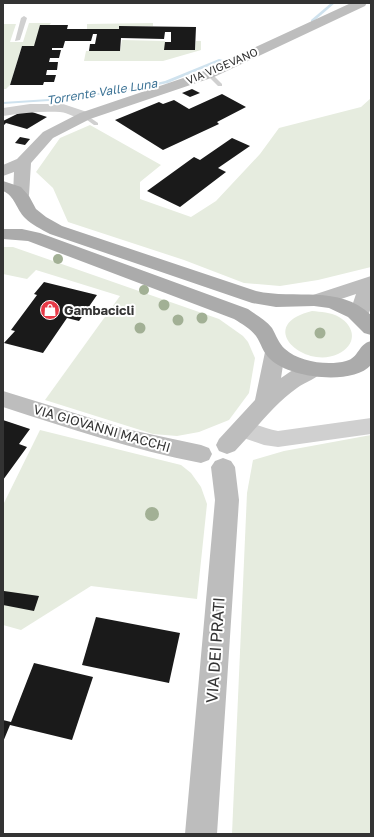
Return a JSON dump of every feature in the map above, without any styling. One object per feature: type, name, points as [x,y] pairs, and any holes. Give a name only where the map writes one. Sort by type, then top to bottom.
[{"type":"main road","points":[[3,186],[12,188],[21,195],[25,206],[31,213],[44,224],[56,230],[252,297],[279,301],[320,300],[341,306],[365,322]]},
{"type":"main road","points":[[3,234],[22,234],[34,237],[229,308],[241,314],[259,328],[275,352],[293,364],[301,367],[314,369],[335,369],[364,365],[363,360],[371,348]]},
{"type":"street","name":"VIA VIGEVANO","points":[[3,171],[23,162],[48,135],[68,123],[91,120],[209,74],[361,3]]},
{"type":"street","points":[[3,112],[30,108],[62,108],[91,120]]},
{"type":"street","points":[[30,108],[59,117],[68,123]]},
{"type":"street","points":[[21,195],[23,162]]},
{"type":"street","points":[[320,300],[370,282],[365,322]]},
{"type":"street","points":[[266,401],[275,352]]},
{"type":"street","points":[[217,455],[243,429],[266,401],[297,376],[314,369]]},
{"type":"street","name":"VIA GIOVANNI MACCHI","points":[[3,399],[129,439],[171,449],[217,455]]},
{"type":"street","points":[[243,429],[264,437],[278,439],[371,426]]},
{"type":"street","name":"VIA DEI PRATI","points":[[201,834],[227,500],[217,455]]},
{"type":"lane","points":[[17,40],[24,18]]},
{"type":"lane","points":[[209,74],[220,85]]},
{"type":"shaded area","points":[[29,23],[51,23],[34,46],[22,46],[10,85],[6,89],[3,89],[3,24],[16,24],[10,42],[23,42]]},
{"type":"shaded area","points":[[153,23],[153,26],[120,26],[119,29],[87,29],[87,24]]},
{"type":"shaded area","points":[[122,40],[165,41],[165,49],[195,50],[196,41],[201,41],[201,50],[163,61],[84,61],[86,51],[120,51]]},
{"type":"shaded area","points":[[371,98],[371,267],[318,280],[280,286],[244,283],[184,260],[68,222],[53,188],[36,172],[60,138],[90,125],[161,165],[140,182],[140,199],[191,217],[216,201],[260,154],[279,128],[361,107]]},
{"type":"shaded area","points":[[3,247],[13,247],[219,319],[243,336],[248,342],[255,358],[249,393],[229,420],[199,432],[177,436],[153,434],[45,400],[120,296],[36,270],[27,279],[3,274]]},
{"type":"shaded area","points":[[312,311],[326,312],[336,315],[345,321],[349,326],[352,336],[349,346],[338,354],[325,357],[311,356],[290,344],[286,335],[287,326],[295,318]]},
{"type":"shaded area","points":[[40,430],[181,465],[191,473],[201,487],[207,504],[197,599],[91,586],[21,630],[3,625],[3,505]]},
{"type":"shaded area","points":[[371,435],[371,834],[232,834],[247,493],[253,460],[284,451]]},
{"type":"building","points":[[40,25],[68,25],[67,29],[119,29],[119,26],[196,27],[195,50],[164,50],[165,42],[171,42],[171,32],[165,32],[164,39],[121,38],[120,51],[89,51],[90,44],[95,44],[97,34],[93,34],[91,41],[65,41],[63,48],[52,48],[52,50],[61,50],[59,58],[50,58],[49,62],[58,62],[57,70],[47,70],[46,75],[56,75],[54,82],[44,82],[43,85],[10,85],[22,46],[34,46]]},
{"type":"building","points":[[192,89],[200,93],[190,97],[182,93]]},
{"type":"building","points":[[222,94],[246,107],[217,122],[219,124],[163,150],[115,120],[159,102],[163,104],[174,100],[189,109]]},
{"type":"building","points":[[21,112],[32,112],[47,117],[27,129],[6,123],[3,126],[3,121]]},
{"type":"building","points":[[20,137],[30,139],[25,145],[15,143]]},
{"type":"building","points":[[232,138],[250,146],[218,168],[226,172],[180,207],[147,191],[194,157],[200,160]]},
{"type":"building","points":[[44,282],[97,295],[79,321],[67,318],[43,353],[4,343],[15,331],[11,330],[37,295],[34,294]]},
{"type":"building","points":[[3,420],[30,429],[19,444],[27,447],[3,480]]},
{"type":"building","points":[[4,591],[39,596],[34,611],[3,605]]},
{"type":"building","points":[[96,617],[180,633],[169,683],[82,665]]},
{"type":"building","points":[[34,663],[93,677],[72,740],[10,725],[3,742],[3,720],[11,722]]},
{"type":"waterway","name":"Torrente Valle Luna","points":[[312,21],[333,3]]},
{"type":"waterway","name":"Torrente Valle Luna","points":[[3,103],[64,99],[138,88],[166,82],[221,60]]},
{"type":"place","name":"Gambacicli","points":[[50,310]]}]
